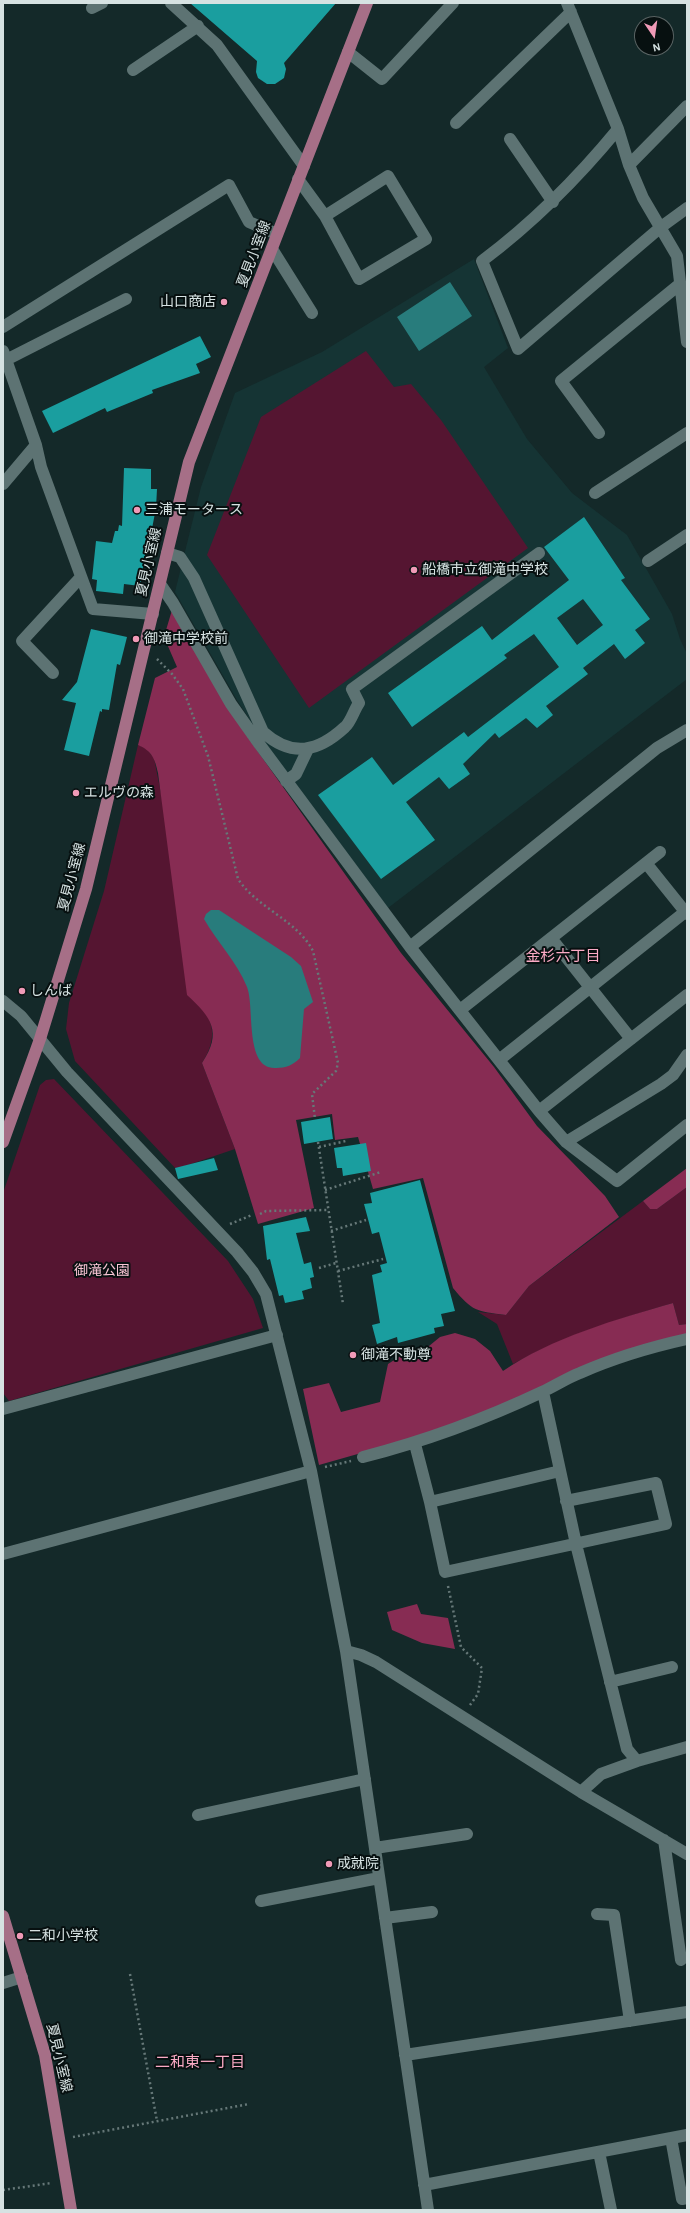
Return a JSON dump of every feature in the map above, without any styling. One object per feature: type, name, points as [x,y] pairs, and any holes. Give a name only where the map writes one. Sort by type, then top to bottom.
[{"type":"main road","name":"夏見小室線","points":[[3,1142],[40,1039],[86,889],[189,462],[367,3]]},
{"type":"main road","name":"夏見小室線","points":[[3,1916],[45,2055],[71,2210]]},
{"type":"street","points":[[171,3],[198,26],[217,45],[304,166]]},
{"type":"street","points":[[348,52],[382,79],[453,3]]},
{"type":"street","points":[[456,123],[569,8],[618,129],[629,165],[643,198],[682,258],[680,284],[687,342]]},
{"type":"street","points":[[133,70],[198,26]]},
{"type":"street","points":[[629,165],[687,106]]},
{"type":"street","points":[[618,129],[586,168],[553,202],[518,234],[482,261],[518,349],[661,227],[687,208]]},
{"type":"street","points":[[510,139],[553,202]]},
{"type":"street","points":[[298,179],[325,216],[359,279],[426,239],[388,176],[325,216]]},
{"type":"street","points":[[3,328],[229,185],[249,222],[277,234]]},
{"type":"street","points":[[272,249],[312,313]]},
{"type":"street","points":[[599,433],[560,381],[680,284]]},
{"type":"street","points":[[126,299],[5,355],[36,445],[41,467],[80,578],[93,609],[153,614]]},
{"type":"street","points":[[595,493],[687,433]]},
{"type":"street","points":[[3,484],[36,445]]},
{"type":"street","points":[[648,561],[687,535]]},
{"type":"street","points":[[167,552],[180,557],[194,578],[263,732],[274,742],[298,751],[315,748],[346,727],[359,703],[352,689],[539,553]]},
{"type":"street","points":[[52,672],[22,641],[80,578]]},
{"type":"street","points":[[160,584],[174,603],[232,704],[286,781],[410,946],[539,1111],[566,1142],[617,1181],[687,1125]]},
{"type":"street","points":[[410,946],[657,748],[687,730]]},
{"type":"street","points":[[286,781],[296,774],[308,749]]},
{"type":"street","points":[[460,1010],[660,852]]},
{"type":"street","points":[[499,1060],[686,913],[646,863]]},
{"type":"street","points":[[551,938],[631,1039]]},
{"type":"street","points":[[539,1111],[687,995]]},
{"type":"street","points":[[3,1001],[21,1016],[67,1072],[241,1257],[264,1289],[311,1471],[346,1651],[428,2210]]},
{"type":"street","points":[[566,1142],[661,1084],[673,1075],[687,1055]]},
{"type":"street","points":[[3,1409],[277,1335]]},
{"type":"street","points":[[363,1458],[415,1444],[543,1392],[580,1373],[664,1344],[687,1339]]},
{"type":"street","points":[[543,1392],[576,1544],[627,1749],[637,1761]]},
{"type":"street","points":[[415,1444],[430,1502],[445,1572],[666,1524],[656,1483],[566,1501]]},
{"type":"street","points":[[3,1554],[311,1471]]},
{"type":"street","points":[[430,1502],[560,1471]]},
{"type":"street","points":[[346,1651],[361,1655],[376,1662],[581,1792],[687,1854]]},
{"type":"street","points":[[610,1682],[672,1666]]},
{"type":"street","points":[[581,1792],[601,1774],[637,1761],[687,1747]]},
{"type":"street","points":[[198,1815],[365,1779]]},
{"type":"street","points":[[375,1848],[467,1834]]},
{"type":"street","points":[[664,1840],[681,1960]]},
{"type":"street","points":[[262,1901],[379,1878]]},
{"type":"street","points":[[385,1918],[432,1912]]},
{"type":"street","points":[[597,1914],[614,1915],[630,2021]]},
{"type":"street","points":[[3,1983],[22,1977]]},
{"type":"street","points":[[405,2055],[687,2012]]},
{"type":"street","points":[[424,2185],[687,2135]]},
{"type":"street","points":[[671,2138],[682,2199],[687,2198]]},
{"type":"street","points":[[600,2152],[612,2210]]},
{"type":"path","points":[[156,658],[172,674],[182,689],[208,756],[238,879],[245,890],[303,936],[313,951],[338,1063],[336,1071],[312,1094],[315,1120]]},
{"type":"path","points":[[319,1147],[346,1141]]},
{"type":"path","points":[[318,1142],[343,1304]]},
{"type":"path","points":[[325,1190],[380,1172]]},
{"type":"path","points":[[260,1214],[266,1211],[328,1210]]},
{"type":"path","points":[[226,1225],[252,1215]]},
{"type":"path","points":[[331,1231],[366,1220]]},
{"type":"path","points":[[338,1271],[382,1259]]},
{"type":"path","points":[[319,1268],[336,1264]]},
{"type":"path","points":[[311,1471],[363,1458]]},
{"type":"path","points":[[445,1572],[461,1646],[482,1668],[478,1694],[461,1717]]},
{"type":"path","points":[[130,1974],[157,2121]]},
{"type":"path","points":[[60,2139],[249,2104]]},
{"type":"path","points":[[3,2190],[66,2181]]},
{"type":"shaded area","name":"船橋市立御滝中学校","points":[[474,259],[508,348],[484,367],[527,439],[572,493],[627,535],[672,614],[680,639],[687,654],[687,679],[388,908],[264,742],[237,700],[175,592],[201,487],[235,393],[322,352]]},
{"type":"shaded area","points":[[172,610],[227,706],[401,953],[494,1067],[537,1126],[605,1196],[619,1217],[529,1286],[506,1315],[476,1309],[466,1302],[453,1288],[423,1178],[373,1189],[358,1137],[335,1140],[332,1114],[296,1120],[314,1208],[258,1224],[235,1149],[202,1063],[212,1042],[213,1034],[208,1018],[187,995],[158,773],[156,764],[150,753],[138,745],[155,678],[177,667],[164,637]]},
{"type":"shaded area","points":[[687,1168],[687,1187],[657,1209],[650,1209],[643,1201]]},
{"type":"shaded area","points":[[673,1303],[679,1325],[687,1324],[687,1335],[421,1436],[319,1465],[303,1389],[329,1383],[341,1412],[380,1402],[388,1364],[402,1355],[418,1355],[440,1337],[455,1333],[475,1339],[490,1351],[503,1371],[522,1359],[563,1339],[607,1323]]},
{"type":"shaded area","points":[[417,1604],[421,1614],[448,1618],[455,1649],[422,1643],[392,1630],[387,1612]]},
{"type":"green space","points":[[366,351],[394,387],[411,384],[441,420],[528,548],[309,708],[207,555],[261,417]]},
{"type":"green space","points":[[138,745],[146,748],[154,758],[204,1011],[211,1024],[212,1030],[211,1044],[202,1063],[235,1149],[176,1169],[75,1061],[66,1029],[69,1003],[104,891]]},
{"type":"green space","name":"御滝公園","points":[[54,1079],[228,1261],[253,1299],[263,1328],[9,1401],[3,1393],[3,1193],[40,1085],[46,1080]]},
{"type":"green space","points":[[687,1187],[687,1324],[679,1325],[673,1303],[612,1322],[571,1337],[513,1364],[497,1324],[478,1312],[506,1315],[529,1286],[643,1201],[650,1209],[657,1209]]},
{"type":"water","points":[[450,282],[472,316],[419,351],[397,317]]},
{"type":"water","points":[[211,910],[219,910],[291,957],[301,966],[313,1002],[304,1009],[300,1058],[295,1063],[286,1067],[276,1068],[266,1066],[259,1059],[252,1036],[247,987],[238,969],[204,919],[206,914]]},
{"type":"building","points":[[190,3],[336,3],[284,63],[286,69],[284,78],[275,84],[267,84],[258,78],[256,72],[257,61]]},
{"type":"building","points":[[200,336],[211,357],[196,364],[200,373],[152,390],[153,393],[107,412],[105,408],[53,433],[42,411]]},
{"type":"building","points":[[124,468],[151,469],[151,489],[157,489],[156,508],[149,544],[147,543],[140,586],[124,584],[123,594],[96,591],[97,580],[92,579],[96,541],[112,543],[115,531],[118,531],[119,525],[122,526]]},
{"type":"building","points":[[584,517],[625,578],[621,580],[650,619],[635,630],[645,643],[625,659],[614,644],[583,668],[588,674],[546,706],[553,715],[537,728],[526,718],[499,738],[495,733],[463,764],[470,774],[449,789],[439,777],[406,802],[435,840],[381,879],[318,795],[372,757],[393,785],[464,732],[468,737],[559,667],[534,634],[504,655],[507,658],[412,727],[388,693],[482,626],[492,640],[569,580],[544,547]],"holes":[[[583,599],[603,625],[577,645],[557,618]]]},
{"type":"building","points":[[91,629],[127,637],[120,665],[117,664],[109,710],[102,709],[102,712],[100,711],[89,756],[64,750],[76,703],[62,700],[77,682]]},
{"type":"building","points":[[330,1117],[333,1139],[304,1144],[301,1122]]},
{"type":"building","points":[[366,1143],[371,1171],[343,1176],[342,1168],[337,1168],[334,1148]]},
{"type":"building","points":[[214,1158],[218,1170],[178,1179],[175,1168]]},
{"type":"building","points":[[420,1180],[455,1311],[441,1314],[444,1326],[434,1328],[435,1333],[398,1343],[397,1337],[377,1344],[372,1325],[380,1323],[372,1275],[382,1272],[380,1265],[387,1263],[379,1232],[372,1234],[364,1204],[372,1203],[370,1193]]},
{"type":"building","points":[[306,1217],[310,1231],[296,1233],[304,1264],[311,1262],[314,1277],[310,1278],[312,1288],[302,1291],[304,1299],[285,1303],[283,1295],[279,1296],[270,1259],[267,1260],[263,1226]]},
{"type":"place","name":"山口商店","points":[[224,302]]},
{"type":"place","name":"三浦モータース","points":[[137,510]]},
{"type":"place","name":"船橋市立御滝中学校","points":[[414,570]]},
{"type":"place","name":"御滝中学校前","points":[[136,639]]},
{"type":"place","name":"エルヴの森","points":[[76,793]]},
{"type":"place","name":"しんば","points":[[22,991]]},
{"type":"place","name":"御滝不動尊","points":[[353,1355]]},
{"type":"place","name":"成就院","points":[[329,1864]]},
{"type":"place","name":"二和小学校","points":[[20,1936]]},
{"type":"district","name":"金杉六丁目","points":[[563,956]]},
{"type":"district","name":"二和東一丁目","points":[[200,2062]]}]
